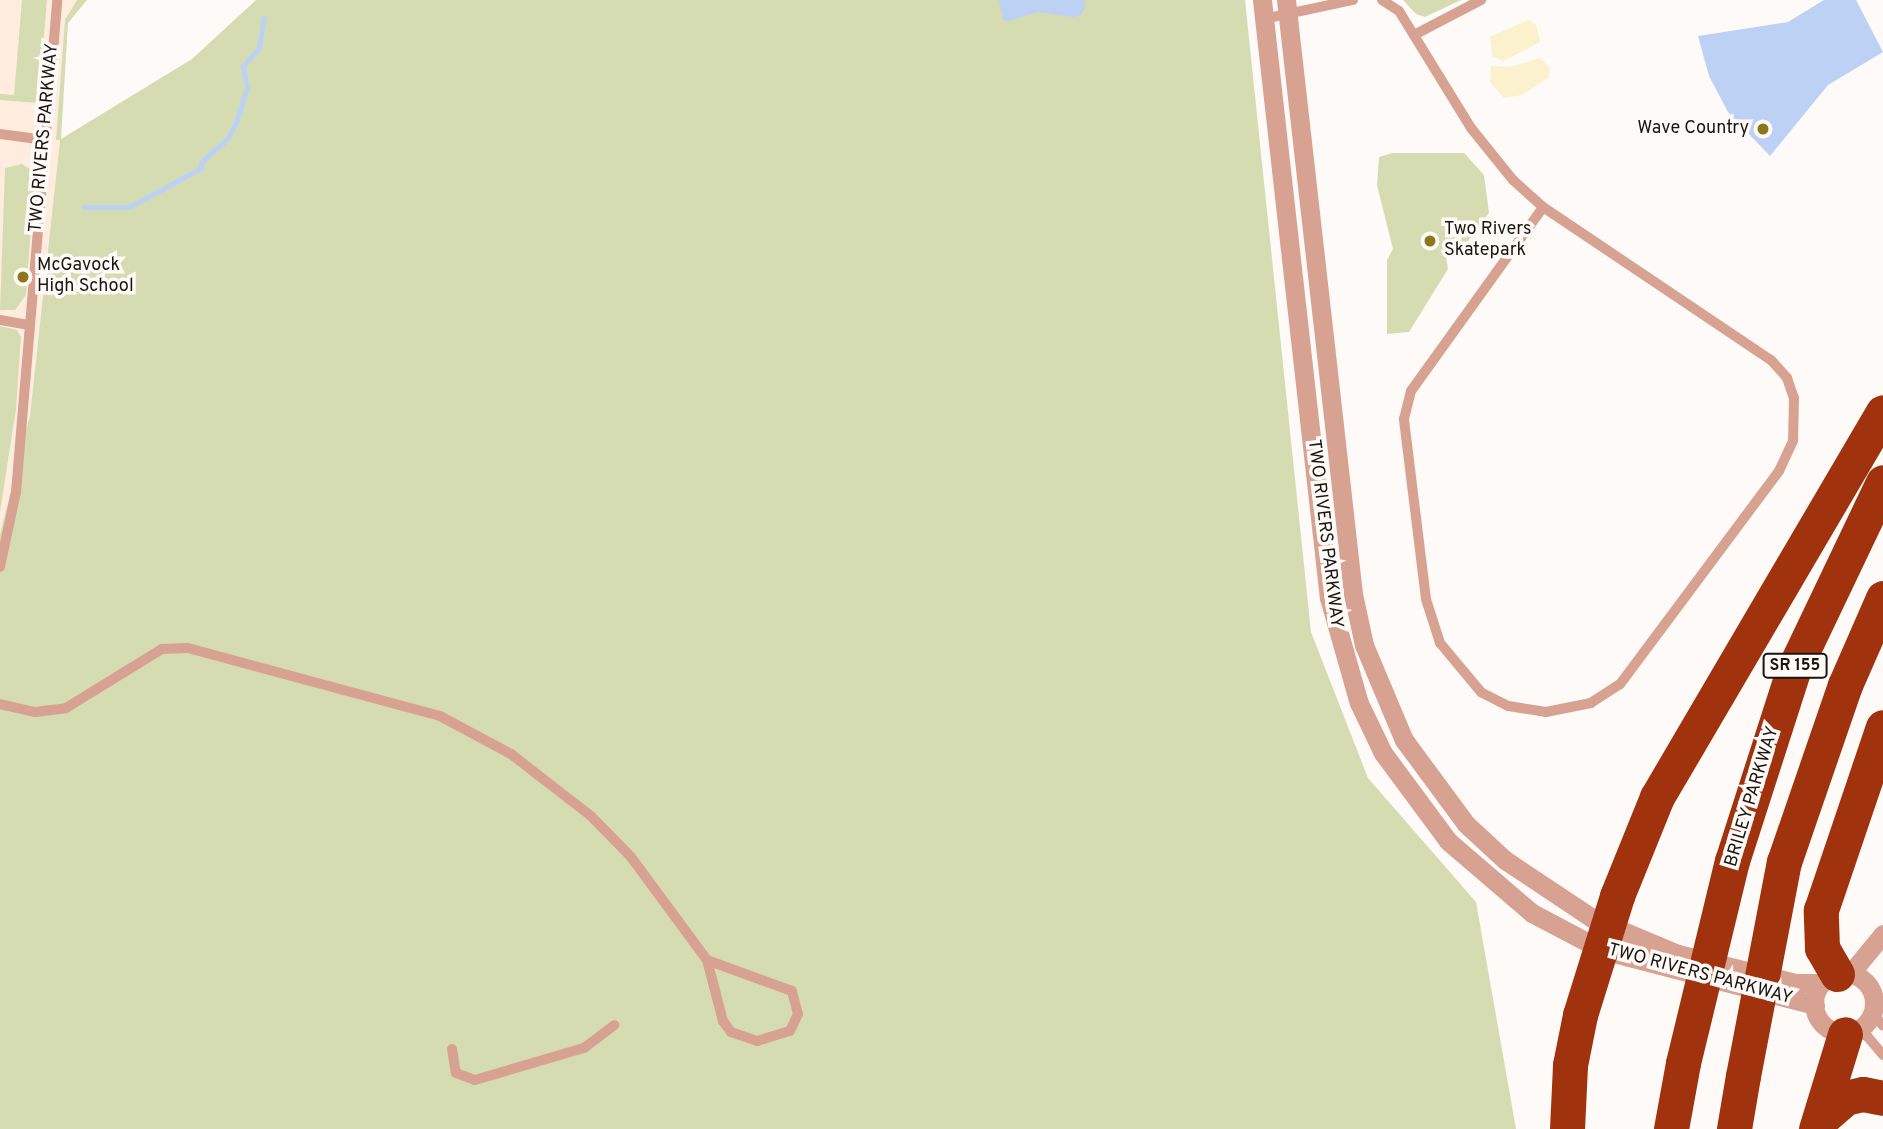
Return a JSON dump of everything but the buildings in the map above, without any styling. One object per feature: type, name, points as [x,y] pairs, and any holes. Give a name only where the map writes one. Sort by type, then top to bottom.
[{"type":"highway","points":[[1567,1129],[1570,1065],[1580,1015],[1657,797],[1883,412]]},
{"type":"highway","name":"BRILEY PARKWAY","points":[[1671,1129],[1683,1063],[1732,861],[1793,671],[1883,482]]},
{"type":"highway","name":"SR 155","points":[[1734,1129],[1784,862],[1846,685],[1883,598]]},
{"type":"highway","points":[[1836,977],[1822,948],[1821,910],[1883,727]]},
{"type":"highway","points":[[1817,1125],[1850,1033]]},
{"type":"highway","points":[[1817,1125],[1845,1098],[1863,1094],[1883,1098]]},
{"type":"street","name":"TWO RIVERS PARKWAY","points":[[1287,7],[1353,594],[1381,694],[1433,784],[1466,824],[1606,938],[1796,983],[1836,977]]},
{"type":"street","name":"TWO RIVERS PARKWAY","points":[[1263,9],[1329,598],[1359,703],[1413,799],[1448,841],[1532,914],[1815,1005]]},
{"type":"street","points":[[1883,937],[1870,987],[1878,1020],[1850,1033],[1826,1027],[1815,1005],[1836,977],[1883,937]]},
{"type":"street","points":[[1836,977],[1870,987]]},
{"type":"lane","name":"TWO RIVERS PARKWAY","points":[[0,567],[16,492],[27,324],[57,0]]},
{"type":"lane","points":[[1263,9],[1353,0]]},
{"type":"lane","points":[[1382,0],[1399,11],[1484,145],[1543,207],[1771,360],[1787,377],[1796,420],[1789,452],[1779,471],[1620,684],[1591,703],[1546,712],[1508,706],[1481,692],[1440,643],[1426,599],[1404,419],[1411,391],[1543,207]]},
{"type":"lane","points":[[1413,35],[1481,0]]},
{"type":"lane","points":[[0,134],[45,139]]},
{"type":"lane","points":[[0,320],[27,324]]},
{"type":"lane","points":[[0,705],[35,712],[66,708],[162,649],[188,648],[440,716],[511,754],[592,816],[636,863],[707,960],[723,1021],[732,1032],[757,1041],[790,1031],[798,1014],[792,991],[707,960]]},
{"type":"lane","points":[[452,1049],[456,1073],[475,1080],[584,1048],[614,1025]]},
{"type":"lane","points":[[1850,1033],[1867,1035],[1883,1055]]},
{"type":"shaded area","name":"McGavock High School","points":[[0,0],[80,0],[65,20],[60,139],[30,415],[0,534]]},
{"type":"green space","points":[[22,0],[47,0],[38,103],[0,100],[0,94],[14,95]]},
{"type":"green space","points":[[77,0],[87,0],[68,23],[61,139],[192,59],[256,0],[1245,0],[1311,632],[1368,778],[1476,902],[1516,1129],[0,1129],[0,534],[30,415],[60,140],[56,140],[65,20]]},
{"type":"green space","points":[[1403,0],[1461,0],[1425,17],[1416,14]]},
{"type":"green space","name":"Two Rivers Skatepark","points":[[1392,153],[1464,153],[1484,175],[1489,213],[1462,249],[1445,251],[1448,269],[1409,332],[1387,334],[1387,260],[1393,249],[1377,185],[1379,157]]},
{"type":"green space","points":[[22,164],[31,170],[34,186],[26,295],[15,310],[0,310],[5,168]]},
{"type":"green space","points":[[0,326],[17,330],[21,337],[16,409],[0,512]]},
{"type":"sand","points":[[1528,20],[1536,25],[1540,42],[1503,61],[1492,56],[1490,37]]},
{"type":"sand","points":[[1540,58],[1550,68],[1548,78],[1522,95],[1504,98],[1490,82],[1491,66],[1511,67]]},
{"type":"water","points":[[999,0],[1084,0],[1085,8],[1081,15],[1073,17],[1038,12],[1009,21],[1003,20]]},
{"type":"water","points":[[1824,0],[1856,0],[1883,52],[1828,85],[1770,156],[1728,112],[1709,76],[1698,36],[1788,22]]},
{"type":"waterway","points":[[84,207],[129,207],[201,168],[202,161],[227,139],[236,123],[247,87],[243,66],[259,48],[264,17]]},
{"type":"place","name":"Wave Country","points":[[1763,129]]},
{"type":"place","name":"Two Rivers Skatepark","points":[[1430,241]]},
{"type":"place","name":"McGavock High School","points":[[23,277]]}]
